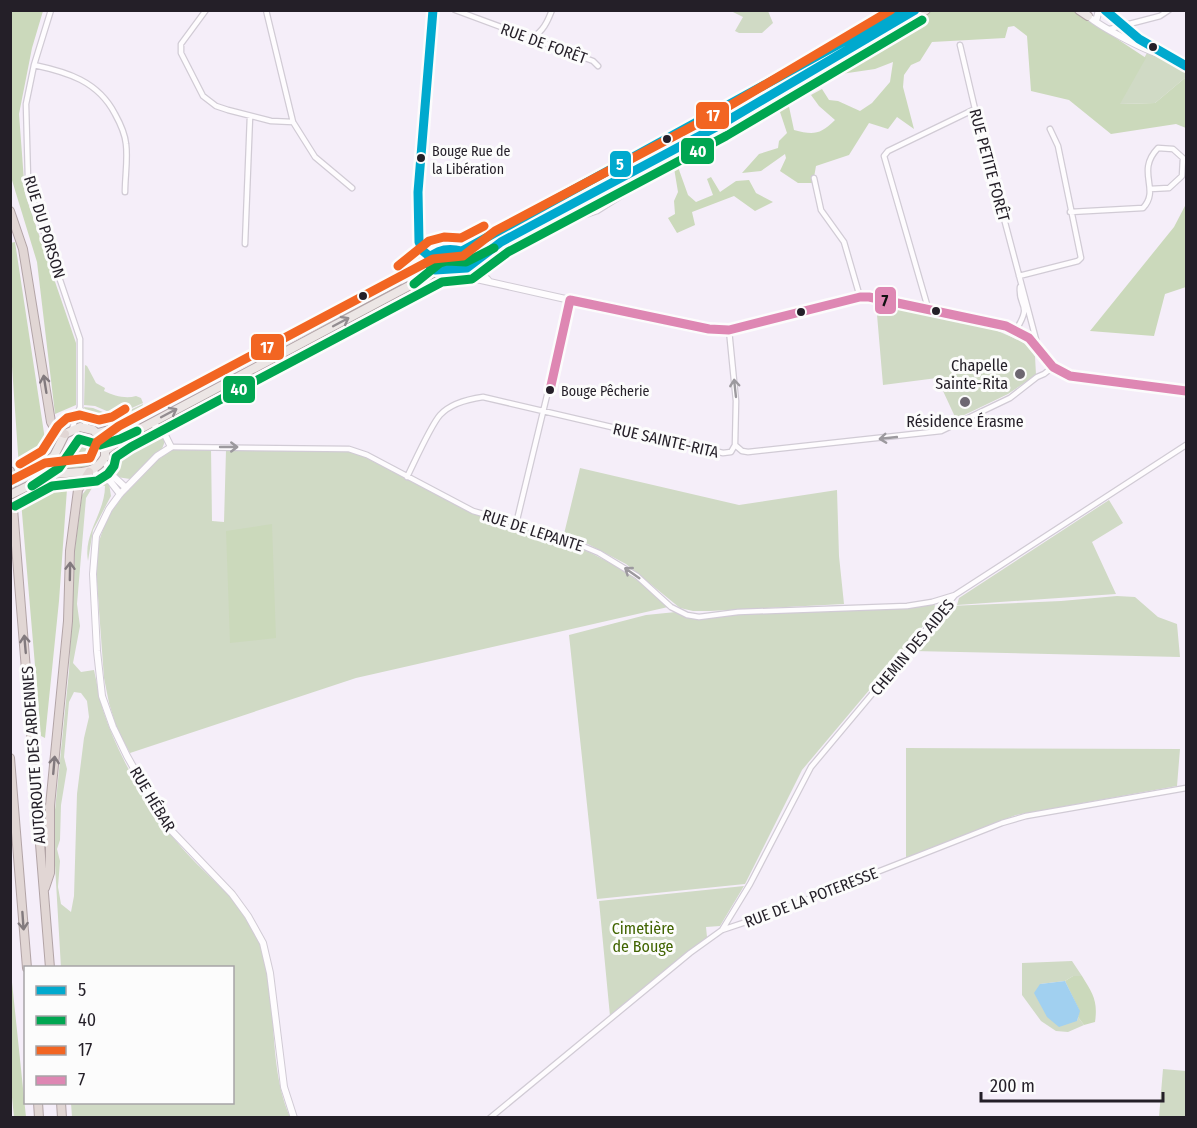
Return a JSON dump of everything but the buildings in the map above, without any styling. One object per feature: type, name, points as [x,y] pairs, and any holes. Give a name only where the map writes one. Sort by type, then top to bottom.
[{"type":"highway","points":[[10,211],[23,249],[51,422],[56,431],[69,432]]},
{"type":"highway","name":"AUTOROUTE DES ARDENNES","points":[[10,471],[50,966]]},
{"type":"highway","points":[[44,891],[50,873],[50,806],[68,621],[70,550],[75,515],[83,488],[92,473]]},
{"type":"highway","name":"AUTOROUTE DES ARDENNES","points":[[10,758],[27,966]]},
{"type":"main road","points":[[875,26],[877,20],[893,10]]},
{"type":"main road","points":[[462,268],[458,266],[455,259],[462,250],[902,10]]},
{"type":"main road","points":[[826,64],[916,10]]},
{"type":"main road","points":[[429,257],[429,265],[440,270],[472,265],[501,242],[667,154],[926,10]]},
{"type":"main road","points":[[1078,10],[1086,14]]},
{"type":"main road","points":[[98,433],[116,428],[396,282],[434,252],[456,248],[462,250],[472,254],[472,265]]},
{"type":"main road","points":[[106,450],[151,423],[440,270],[445,266],[447,259],[440,252]]},
{"type":"main road","points":[[10,483],[49,462],[69,432],[87,428],[98,433],[104,441],[106,450],[101,464],[92,473]]},
{"type":"main road","points":[[10,495],[59,472],[92,473],[106,464],[118,441]]},
{"type":"street","name":"RUE DU PORSON","points":[[51,10],[33,65],[26,104],[28,179],[80,339],[80,407],[87,428]]},
{"type":"street","points":[[206,10],[181,44],[181,53],[208,101],[216,106],[250,116],[271,121],[293,122]]},
{"type":"street","points":[[266,10],[293,122],[315,157],[352,189]]},
{"type":"street","points":[[429,257],[419,242],[418,192],[433,10]]},
{"type":"street","name":"RUE DE FORÊT","points":[[455,10],[593,61],[598,66]]},
{"type":"street","points":[[532,38],[539,34],[546,25],[552,10]]},
{"type":"street","points":[[1096,21],[1099,10]]},
{"type":"street","points":[[1104,10],[1139,39],[1162,54]]},
{"type":"street","points":[[1110,29],[1160,16],[1169,10]]},
{"type":"street","points":[[1086,14],[1143,47],[1186,66]]},
{"type":"street","name":"RUE PETITE FORÊT","points":[[960,45],[1039,349]]},
{"type":"street","points":[[33,65],[73,75],[98,91],[109,103],[119,122],[127,146],[124,192]]},
{"type":"street","points":[[928,308],[884,156],[888,151],[975,109]]},
{"type":"street","points":[[245,244],[250,116]]},
{"type":"street","points":[[1019,276],[1078,261],[1081,258],[1058,146],[1050,129]]},
{"type":"street","points":[[1070,212],[1143,208],[1148,202],[1150,189],[1147,169],[1149,157],[1158,148],[1173,149],[1183,158],[1182,176],[1169,188],[1150,189]]},
{"type":"street","points":[[555,213],[582,216],[597,211],[668,166],[667,154]]},
{"type":"street","points":[[813,178],[821,210],[844,242],[860,297]]},
{"type":"street","points":[[472,265],[489,280]]},
{"type":"street","points":[[462,268],[467,276]]},
{"type":"street","points":[[451,270],[467,276],[570,300],[709,329],[729,330],[860,297],[869,297],[1002,324],[1029,338],[1053,367],[1070,376],[1186,391]]},
{"type":"street","name":"RUE PETITE FORÊT","points":[[1017,330],[1026,310],[1019,291],[1021,285]]},
{"type":"street","points":[[516,524],[570,300]]},
{"type":"street","points":[[729,330],[736,401],[735,445]]},
{"type":"street","name":"RUE SAINTE-RITA","points":[[407,477],[440,415],[451,407],[483,397],[723,453],[731,452],[735,445],[742,451],[748,452],[941,431],[1010,398],[1053,367]]},
{"type":"street","name":"RUE DU PORSON","points":[[69,432],[80,407]]},
{"type":"street","points":[[92,473],[110,481],[120,494],[157,456],[171,447],[163,431],[151,423]]},
{"type":"street","name":"CHEMIN DES AIDES","points":[[722,930],[750,884],[811,767],[955,595],[1186,445]]},
{"type":"street","name":"RUE DE LEPANTE","points":[[171,447],[349,449],[367,455],[473,511],[559,536],[599,553],[637,576],[677,611],[699,617],[738,612],[907,606],[955,595]]},
{"type":"street","points":[[106,464],[113,476],[126,488]]},
{"type":"street","name":"RUE HÉBAR","points":[[120,494],[100,526],[96,536],[93,560],[97,651],[102,696],[127,756],[166,825],[232,894],[263,943],[270,973],[284,1087],[294,1118]]},
{"type":"street","name":"RUE DE LA POTERESSE","points":[[490,1118],[690,953],[722,930],[770,914],[1002,823],[1026,816],[1186,788]]},
{"type":"green space","points":[[10,11],[43,11],[32,48],[19,114],[25,194],[76,343],[76,405],[55,414],[37,262],[11,177]]},
{"type":"green space","points":[[731,11],[768,11],[773,23],[762,33],[739,33],[735,31],[743,17]]},
{"type":"green space","points":[[930,11],[1075,11],[1146,58],[1120,104],[1155,103],[1186,77],[1186,128],[1176,124],[1111,134],[1069,100],[1031,91],[1027,36],[1014,26],[1008,27],[1005,38],[932,42],[920,61],[911,65],[904,75],[903,87],[914,129],[897,117],[888,129],[869,123],[849,155],[816,166],[813,183],[798,183],[780,171],[786,158],[785,154],[761,171],[742,173],[759,154],[778,148],[779,141],[787,133],[779,109],[764,120],[757,116],[763,109],[774,104],[788,102],[794,130],[806,133],[825,129],[835,120],[819,106],[811,95],[822,89],[829,100],[838,101],[860,111],[872,103],[890,82],[893,62],[875,69],[841,74],[816,87],[811,87],[815,77],[821,76],[823,70]]},
{"type":"green space","points":[[1148,51],[1186,70],[1186,77],[1155,103],[1119,104]]},
{"type":"green space","points":[[678,167],[688,195],[696,202],[713,195],[707,179],[711,177],[720,192],[736,181],[749,180],[756,193],[773,202],[755,211],[734,196],[692,212],[695,225],[677,233],[668,218],[675,214],[674,201],[678,192],[674,168]]},
{"type":"green space","points":[[1186,204],[1186,287],[1165,294],[1154,336],[1090,331],[1174,227]]},
{"type":"green space","points":[[15,242],[46,446],[40,458],[19,468],[11,352],[10,243]]},
{"type":"green space","points":[[876,303],[993,329],[1021,341],[1031,348],[1035,356],[1036,375],[1008,394],[956,419],[937,378],[883,385]]},
{"type":"green space","points":[[85,365],[96,383],[105,388],[104,391],[120,397],[136,396],[141,398],[143,403],[116,415],[95,406],[84,405]]},
{"type":"green space","points":[[143,404],[142,409],[118,421],[101,425],[88,417],[84,407],[93,408],[115,417]]},
{"type":"green space","points":[[151,430],[158,432],[165,441],[162,449],[130,479],[117,477],[113,461],[120,446],[134,436]]},
{"type":"green space","points":[[85,434],[97,444],[99,454],[97,458],[85,467],[59,468],[55,462],[75,438]]},
{"type":"green space","points":[[186,447],[211,448],[212,521],[224,522],[226,450],[342,450],[357,453],[473,513],[555,538],[591,553],[618,567],[644,585],[668,607],[356,678],[130,753],[117,729],[104,678],[96,569],[98,544],[107,518],[122,497],[158,460],[171,450]]},
{"type":"green space","points":[[580,468],[739,505],[837,490],[839,556],[844,604],[710,611],[680,608],[626,564],[564,534]]},
{"type":"green space","points":[[96,477],[109,483],[111,496],[93,530],[88,561],[87,551],[91,532],[102,505],[105,486],[95,483],[86,498],[77,604],[80,626],[73,663],[81,672],[94,670],[109,728],[126,765],[158,817],[182,848],[232,899],[256,934],[264,956],[268,979],[282,1095],[290,1117],[72,1117],[71,1104],[234,1104],[234,966],[61,966],[54,848],[55,810],[69,671],[75,548],[82,495]],"holes":[[[74,692],[81,693],[87,701],[89,717],[77,794],[74,896],[71,912],[61,904],[58,887],[60,861],[57,849],[60,840],[61,805],[67,769],[64,757],[69,702]]]},
{"type":"green space","points":[[50,484],[67,489],[59,601],[45,738],[41,736],[21,501]]},
{"type":"green space","points":[[1109,500],[1123,523],[1092,542],[1116,594],[957,605],[959,598]]},
{"type":"green space","points":[[272,524],[276,638],[230,643],[226,531]]},
{"type":"green space","points":[[1117,596],[1135,597],[1158,617],[1177,624],[1180,657],[913,651],[950,606]]},
{"type":"green space","points":[[935,604],[934,613],[802,770],[745,884],[597,899],[569,635],[646,615],[676,612],[692,617]]},
{"type":"green space","points":[[906,748],[1180,749],[1177,786],[1016,815],[906,858]]},
{"type":"green space","name":"Cimetière de Bouge","points":[[744,886],[720,926],[706,927],[707,937],[610,1016],[599,901]]},
{"type":"green space","points":[[1072,961],[1082,976],[1040,984],[1077,1021],[1078,1017],[1084,1025],[1068,1032],[1056,1031],[1041,1021],[1022,995],[1022,963]]},
{"type":"green space","points":[[10,963],[26,1117],[14,1117],[10,1078]]},
{"type":"green space","points":[[1073,976],[1082,976],[1092,993],[1096,1008],[1095,1022],[1084,1025],[1078,1017],[1079,1010],[1065,981]]},
{"type":"green space","points":[[1163,1069],[1186,1071],[1186,1117],[1159,1117]]},
{"type":"water","points":[[1065,981],[1080,1011],[1077,1021],[1059,1027],[1047,1017],[1034,993],[1040,984]]},
{"type":"transit line","name":"5","points":[[429,256],[423,251],[419,242],[418,192],[433,10]]},
{"type":"transit line","name":"17","points":[[10,481],[45,463],[90,458],[97,442],[119,426],[433,259],[463,256],[495,231],[714,115],[891,10]]},
{"type":"transit line","name":"5","points":[[901,10],[462,251],[449,250],[436,253],[429,258],[429,265],[435,270],[467,268],[501,242],[720,125],[915,10]]},
{"type":"transit line","name":"5","points":[[1105,10],[1139,39],[1186,66]]},
{"type":"transit line","name":"40","points":[[15,506],[52,486],[97,481],[108,474],[114,466],[116,457],[131,447],[442,282],[472,279],[508,252],[726,136],[922,20]]},
{"type":"transit line","name":"17","points":[[398,266],[429,241],[444,237],[461,238],[484,226]]},
{"type":"transit line","name":"40","points":[[414,284],[440,263],[466,262],[494,248]]},
{"type":"transit line","name":"7","points":[[570,300],[709,329],[729,330],[860,297],[869,297],[1006,326],[1029,338],[1053,367],[1070,376],[1186,391]]},
{"type":"transit line","name":"7","points":[[550,390],[570,300]]},
{"type":"transit line","name":"17","points":[[20,464],[42,451],[58,426],[67,418],[80,415],[99,420],[112,417],[125,409]]},
{"type":"transit line","name":"40","points":[[32,486],[59,468],[79,439],[100,445],[137,431]]},
{"type":"place","name":"Bouge Rue de la Libération","points":[[421,158]]},
{"type":"place","name":"Chapelle Sainte-Rita","points":[[1020,374]]},
{"type":"place","name":"Bouge Pêcherie","points":[[550,390]]},
{"type":"place","name":"Résidence Érasme","points":[[965,402]]}]
